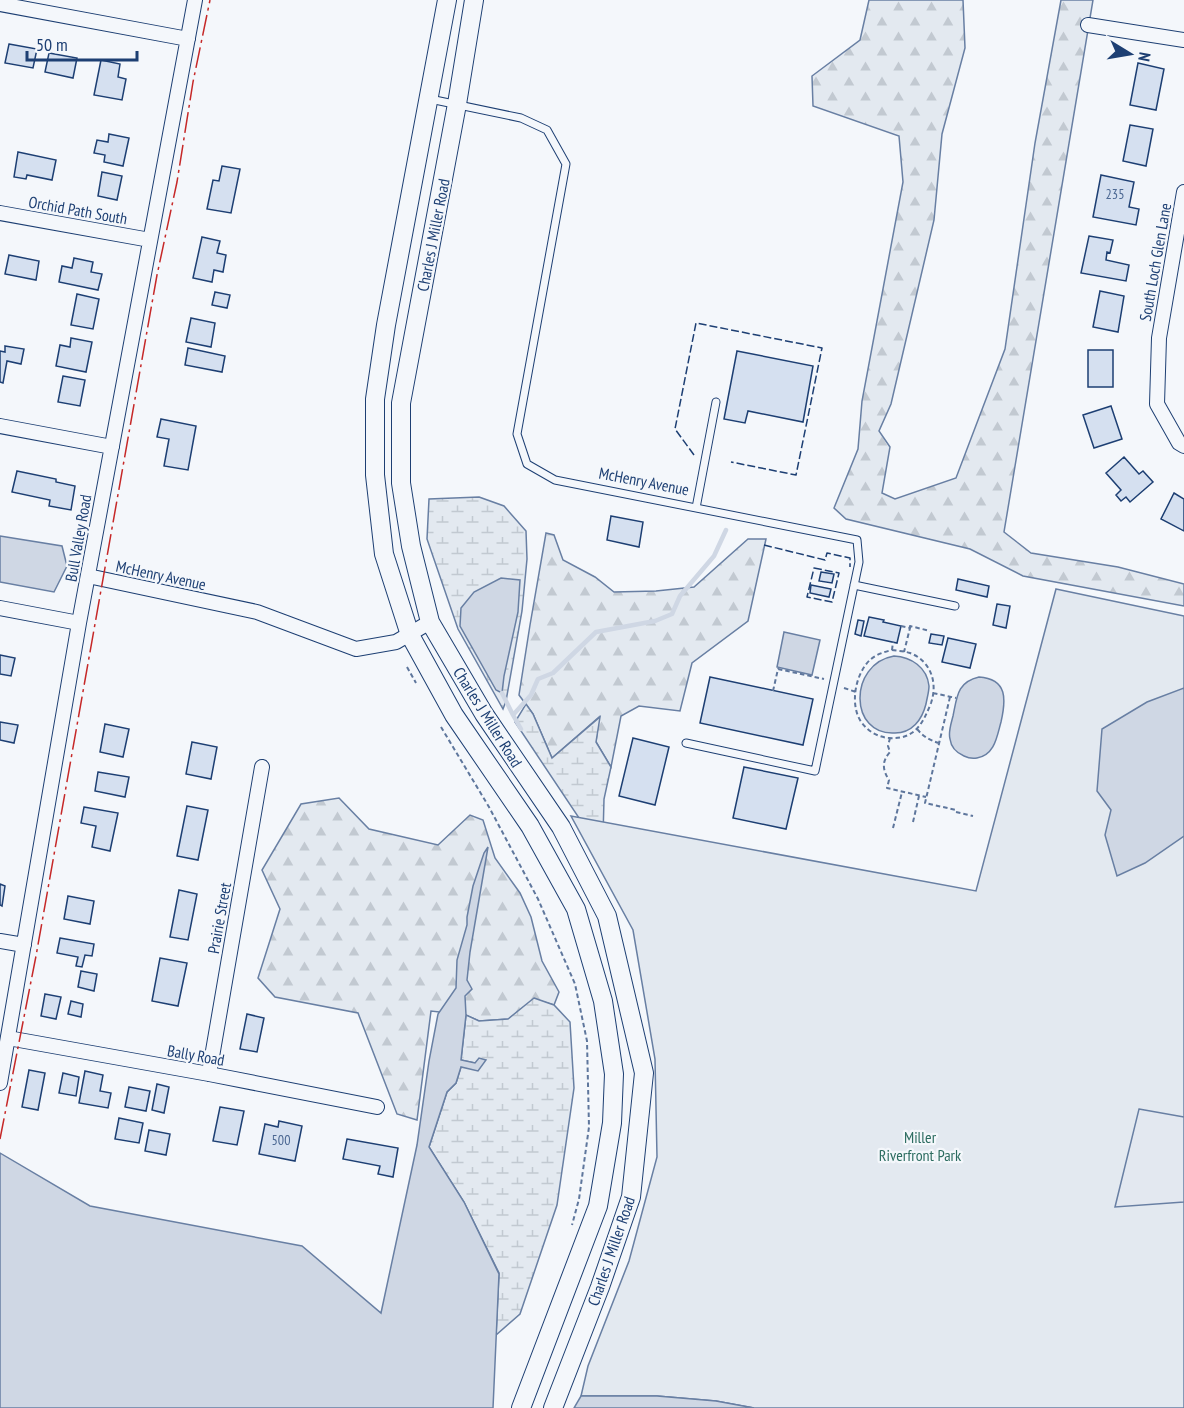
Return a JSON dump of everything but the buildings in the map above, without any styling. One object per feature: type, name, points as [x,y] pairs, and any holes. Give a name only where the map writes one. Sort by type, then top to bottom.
[{"type":"street","name":"Bull Valley Road","points":[[0,1083],[79,623],[195,0]]},
{"type":"street","name":"Charles J Miller Road","points":[[447,0],[386,325],[375,399],[375,475],[384,554],[410,635],[454,715],[530,826],[576,909],[603,1001],[614,1074],[612,1123],[598,1206],[521,1408]]},
{"type":"street","name":"Charles J Miller Road","points":[[474,0],[457,104],[401,403],[401,483],[411,546],[430,622],[484,714],[561,827],[607,916],[644,1073],[632,1197],[553,1408]]},
{"type":"street","points":[[0,4],[188,39]]},
{"type":"street","points":[[1088,25],[1184,40]]},
{"type":"street","name":"South Loch Glen Lane","points":[[1184,192],[1158,338],[1157,404],[1179,443],[1184,446]]},
{"type":"street","name":"Orchid Path South","points":[[0,213],[150,240]]},
{"type":"street","points":[[0,426],[112,447]]},
{"type":"street","name":"McHenry Avenue","points":[[88,576],[257,612],[357,649],[396,642],[430,622]]},
{"type":"street","points":[[0,608],[79,623]]},
{"type":"street","name":"Prairie Street","points":[[209,1074],[262,767]]},
{"type":"street","points":[[0,941],[24,945]]},
{"type":"street","name":"Bally Road","points":[[8,1038],[377,1107]]},
{"type":"lane","name":"McHenry Avenue","points":[[429,98],[521,118],[547,130],[566,164],[517,434],[527,464],[555,480],[856,540],[859,562],[815,771],[686,743]]},
{"type":"lane","points":[[696,508],[716,402]]},
{"type":"lane","points":[[854,585],[955,606]]},
{"type":"path","points":[[901,626],[930,631]]},
{"type":"path","points":[[904,652],[910,628]]},
{"type":"path","points":[[892,650],[893,642]]},
{"type":"path","points":[[892,650],[917,657],[927,666],[933,681],[933,693],[924,722],[903,737],[890,738],[877,735],[864,726],[859,719],[855,694],[861,671],[870,660],[892,650]]},
{"type":"path","points":[[773,691],[778,669],[827,680]]},
{"type":"path","points":[[933,693],[956,698]]},
{"type":"path","points":[[950,697],[925,803],[973,816]]},
{"type":"path","points":[[917,729],[929,740],[939,742]]},
{"type":"path","points":[[890,738],[888,746],[890,752],[883,762],[884,772],[889,780],[887,788],[926,797]]},
{"type":"path","points":[[893,828],[902,792]]},
{"type":"path","points":[[913,822],[919,796]]},
{"type":"green space","points":[[869,0],[963,0],[965,48],[942,134],[934,220],[891,404],[879,431],[890,447],[882,493],[895,499],[956,478],[1005,349],[1035,143],[1061,0],[1093,0],[1004,532],[1031,553],[1118,567],[1184,584],[1184,606],[1023,576],[970,549],[846,519],[834,508],[858,449],[862,401],[903,182],[899,136],[813,106],[812,76],[860,40]]},
{"type":"green space","points":[[479,497],[504,506],[526,531],[527,559],[522,611],[503,709],[458,629],[427,539],[429,499]]},
{"type":"green space","points":[[546,533],[554,535],[563,560],[595,577],[614,592],[694,587],[748,539],[766,539],[748,621],[692,663],[680,711],[639,706],[621,716],[611,767],[596,742],[599,717],[552,758],[533,714],[519,695]]},
{"type":"green space","name":"Miller Riverfront Park","points":[[1056,589],[1184,616],[1184,1408],[754,1408],[716,1401],[657,1396],[581,1396],[588,1366],[629,1261],[657,1157],[655,1059],[633,930],[571,816],[976,891]]},
{"type":"green space","points":[[526,704],[533,714],[552,758],[600,717],[596,742],[611,767],[604,799],[603,837],[597,845],[515,722]]},
{"type":"green space","points":[[339,798],[369,829],[438,845],[470,815],[483,820],[495,858],[520,893],[531,917],[542,961],[559,992],[554,1005],[534,999],[509,1019],[479,1021],[466,1015],[431,1011],[417,1120],[397,1114],[358,1013],[275,997],[258,978],[280,909],[262,870],[301,804]]},
{"type":"green space","points":[[534,998],[554,1005],[570,1022],[574,1088],[557,1205],[520,1314],[496,1335],[499,1273],[464,1202],[429,1147],[447,1092],[456,1083],[461,1067],[475,1063],[461,1060],[466,1015],[479,1021],[508,1019]]},
{"type":"shaded area","points":[[0,536],[62,546],[67,566],[54,592],[0,582]]},
{"type":"shaded area","points":[[501,578],[520,580],[518,612],[502,693],[496,690],[460,626],[461,608],[474,592]]},
{"type":"shaded area","points":[[784,632],[820,640],[812,675],[777,667]]},
{"type":"shaded area","points":[[894,656],[906,658],[922,668],[929,686],[926,704],[919,720],[906,731],[895,733],[880,731],[869,723],[862,712],[860,699],[862,685],[868,672],[879,662]]},
{"type":"shaded area","points":[[979,677],[1000,686],[1004,706],[998,733],[991,749],[983,756],[972,758],[961,755],[955,749],[949,736],[959,691],[966,683]]},
{"type":"shaded area","points":[[1184,688],[1184,836],[1145,863],[1117,876],[1105,835],[1111,810],[1097,791],[1102,729],[1147,702]]},
{"type":"shaded area","points":[[488,847],[470,952],[467,980],[472,989],[465,996],[466,1015],[461,1060],[475,1063],[479,1058],[486,1060],[478,1071],[461,1067],[456,1083],[447,1092],[429,1147],[464,1202],[499,1274],[493,1408],[0,1408],[0,1153],[90,1206],[302,1246],[381,1313],[417,1145],[438,1014],[456,988],[457,960],[467,925],[473,886]]},
{"type":"shaded area","points":[[1139,1109],[1184,1117],[1184,1202],[1115,1207]]},
{"type":"shaded area","points":[[581,1396],[657,1396],[716,1401],[754,1408],[574,1408]]},
{"type":"waterway","points":[[521,729],[513,715],[531,695],[538,679],[553,673],[596,632],[655,621],[672,614],[680,596],[714,556],[726,530]]},
{"type":"waterway","points":[[502,693],[513,715]]},
{"type":"fence","points":[[694,455],[675,429],[696,323],[822,348],[796,475],[731,462]]},
{"type":"fence","points":[[764,545],[825,560],[827,553],[850,558],[850,567]]},
{"type":"fence","points":[[814,568],[839,573],[832,602],[807,597],[814,568]]},
{"type":"power","points":[[0,1139],[36,956],[157,275],[177,182],[193,82],[210,0]]}]
